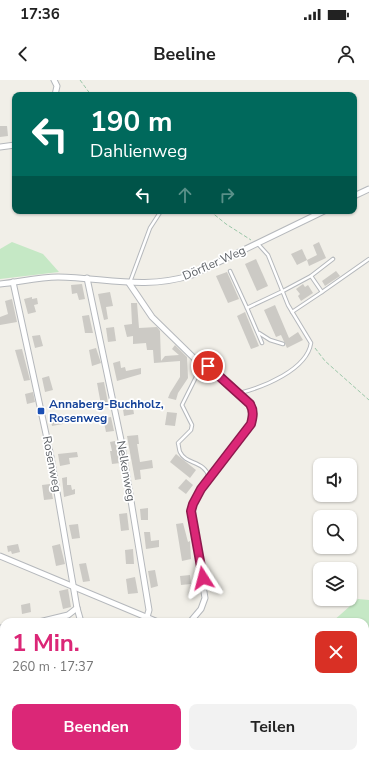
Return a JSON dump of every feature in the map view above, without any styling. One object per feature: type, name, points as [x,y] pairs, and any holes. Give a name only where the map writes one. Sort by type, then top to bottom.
[{"type":"street","points":[[54,80],[57,86],[56,92]]},
{"type":"street","points":[[0,147],[12,145]]},
{"type":"street","points":[[357,195],[369,189]]},
{"type":"street","name":"Dörfler Weg","points":[[0,284],[56,277],[87,278],[130,283],[157,283],[185,277],[318,214]]},
{"type":"street","name":"Nelkenweg","points":[[87,278],[121,440],[149,610],[147,617]]},
{"type":"street","name":"Rosenweg","points":[[13,282],[51,457],[80,618]]},
{"type":"street","points":[[130,283],[152,317],[196,359],[208,366],[239,393],[253,409],[251,424],[209,477],[197,496],[191,511],[205,598],[201,609],[193,618]]},
{"type":"street","points":[[0,556],[147,617]]},
{"type":"street","points":[[56,618],[68,615],[77,608]]},
{"type":"lane","points":[[130,283],[150,228],[159,214]]},
{"type":"lane","points":[[239,393],[264,386],[278,378],[303,360],[311,346],[310,339],[292,312],[268,255],[257,244]]},
{"type":"lane","points":[[247,308],[311,276],[333,259]]},
{"type":"lane","points":[[292,312],[369,259]]},
{"type":"lane","points":[[230,271],[262,343]]},
{"type":"lane","points":[[311,276],[322,292]]},
{"type":"lane","points":[[258,333],[270,340],[283,344]]},
{"type":"lane","points":[[196,359],[196,376],[182,405],[192,426],[191,430],[178,443],[180,454],[188,460],[202,466],[207,471],[209,477]]},
{"type":"path","points":[[80,80],[89,92]]},
{"type":"path","points":[[214,214],[226,224],[257,244]]},
{"type":"path","points":[[311,346],[315,348],[325,361],[369,400]]},
{"type":"green space","points":[[12,242],[43,254],[59,272],[0,279],[0,249]]},
{"type":"green space","points":[[358,599],[369,600],[369,618],[337,618],[350,606],[357,606]]},
{"type":"building","points":[[0,126],[7,126],[8,136],[0,137]]},
{"type":"building","points":[[319,242],[326,258],[309,266],[307,260],[317,255],[313,245]]},
{"type":"building","points":[[302,249],[307,260],[297,265],[291,254]]},
{"type":"building","points":[[256,259],[268,286],[257,291],[245,264]]},
{"type":"building","points":[[336,271],[340,276],[325,286],[322,281]]},
{"type":"building","points":[[227,272],[239,299],[228,303],[216,276]]},
{"type":"building","points":[[82,284],[85,299],[79,300],[77,293],[72,294],[71,285]]},
{"type":"building","points":[[303,284],[305,287],[308,285],[313,293],[301,301],[298,296],[300,294],[296,289]]},
{"type":"building","points":[[110,292],[113,306],[106,307],[108,319],[104,320],[98,294]]},
{"type":"building","points":[[32,297],[32,299],[37,298],[38,304],[34,305],[36,312],[28,314],[24,299]]},
{"type":"building","points":[[12,299],[17,322],[0,325],[0,317],[8,314],[5,301]]},
{"type":"building","points":[[131,303],[137,303],[139,328],[157,327],[160,331],[161,361],[165,356],[179,355],[172,349],[175,345],[187,357],[188,378],[178,393],[176,400],[168,398],[180,377],[180,361],[154,363],[153,350],[147,350],[146,343],[133,344],[133,336],[127,337],[124,325],[132,324]]},
{"type":"building","points":[[275,305],[289,338],[298,332],[303,340],[287,348],[281,335],[276,337],[264,310]]},
{"type":"building","points":[[245,312],[259,346],[251,349],[237,316]]},
{"type":"building","points":[[89,315],[93,333],[85,333],[82,316]]},
{"type":"building","points":[[114,327],[116,341],[108,342],[106,328]]},
{"type":"building","points":[[40,335],[43,346],[35,348],[32,336]]},
{"type":"building","points":[[96,348],[101,363],[92,366],[89,350]]},
{"type":"building","points":[[22,349],[30,380],[24,381],[15,350]]},
{"type":"building","points":[[120,361],[121,368],[125,367],[126,371],[141,368],[141,374],[117,381],[113,363]]},
{"type":"building","points":[[49,376],[53,390],[45,392],[42,378]]},
{"type":"building","points":[[104,382],[108,403],[101,405],[97,383]]},
{"type":"building","points":[[33,392],[35,402],[27,404],[25,394]]},
{"type":"building","points":[[132,402],[134,414],[124,416],[122,403]]},
{"type":"building","points":[[167,412],[177,413],[175,426],[165,425]]},
{"type":"building","points":[[61,414],[63,424],[52,426],[50,417]]},
{"type":"building","points":[[111,417],[114,431],[106,432],[103,418]]},
{"type":"building","points":[[138,435],[139,444],[137,444],[140,462],[152,460],[153,468],[140,470],[141,479],[135,480],[127,436]]},
{"type":"building","points":[[115,441],[120,463],[112,464],[110,442]]},
{"type":"building","points":[[77,452],[78,457],[69,458],[70,464],[60,466],[58,454]]},
{"type":"building","points":[[176,454],[196,470],[190,478],[170,462]]},
{"type":"building","points":[[67,477],[67,485],[71,485],[72,490],[75,489],[75,494],[64,497],[62,478]]},
{"type":"building","points":[[186,479],[193,485],[186,494],[178,488]]},
{"type":"building","points":[[50,484],[53,499],[44,500],[42,485]]},
{"type":"building","points":[[148,508],[148,520],[141,520],[140,509]]},
{"type":"building","points":[[127,513],[129,530],[121,531],[119,514]]},
{"type":"building","points":[[183,523],[188,542],[190,541],[191,559],[182,561],[176,524]]},
{"type":"building","points":[[78,524],[80,538],[72,539],[69,525]]},
{"type":"building","points":[[144,532],[150,532],[151,541],[159,540],[159,547],[146,549]]},
{"type":"building","points":[[18,544],[20,552],[12,554],[11,551],[8,552],[7,546]]},
{"type":"building","points":[[60,544],[65,564],[56,566],[52,546]]},
{"type":"building","points":[[133,549],[134,564],[126,564],[125,550]]},
{"type":"building","points":[[86,563],[90,581],[83,582],[79,564]]},
{"type":"building","points":[[155,570],[158,586],[151,588],[148,571]]},
{"type":"building","points":[[190,575],[191,584],[181,585],[180,576]]},
{"type":"building","points":[[135,577],[138,593],[128,594],[126,579]]},
{"type":"building","points":[[68,589],[71,607],[63,609],[59,591]]},
{"type":"building","points":[[30,603],[31,612],[22,614],[21,605]]},
{"type":"place","name":"Annaberg-Buchholz, Rosenweg","points":[[41,411]]},
{"type":"route","points":[[203,578],[191,511],[193,504],[201,489],[251,424],[253,415],[253,409],[250,404],[232,386],[208,366]]}]
